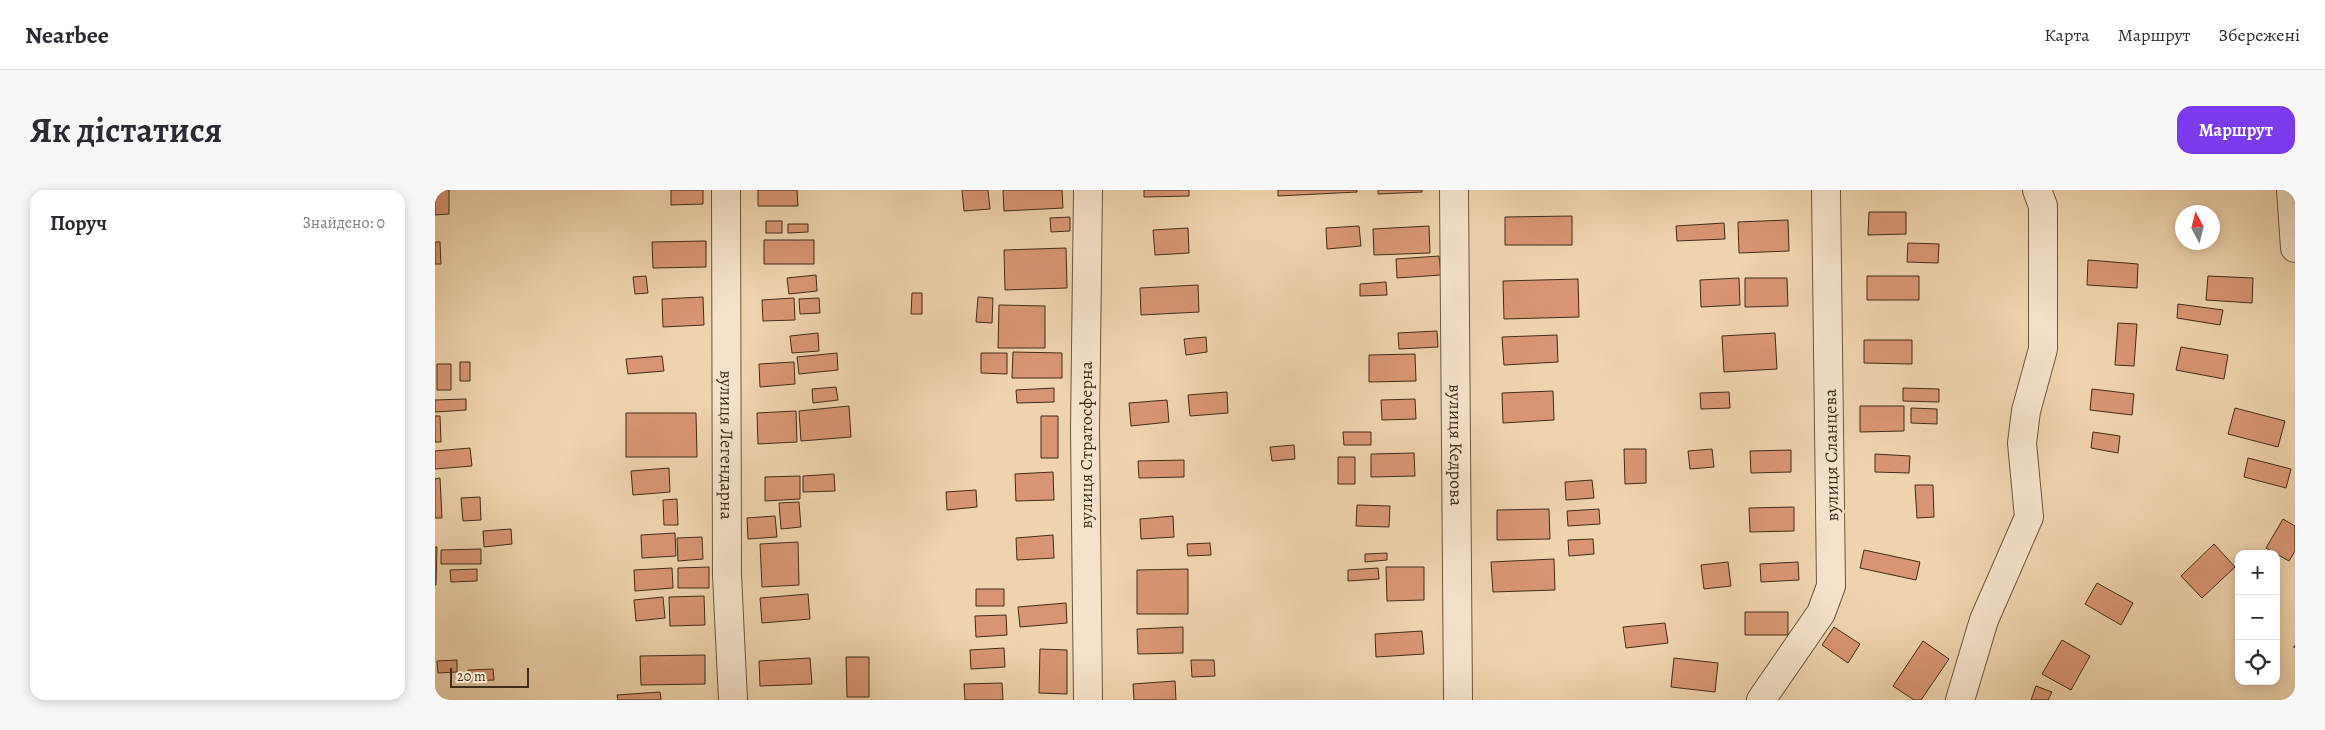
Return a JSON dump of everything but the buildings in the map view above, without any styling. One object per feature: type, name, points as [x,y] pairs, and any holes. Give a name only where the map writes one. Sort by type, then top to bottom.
[{"type":"street","name":"вулиця Легендарна","points":[[726,190],[727,575],[733,700]]},
{"type":"street","name":"вулиця Стратосферна","points":[[1088,700],[1085,430],[1089,190]]},
{"type":"street","name":"вулиця Кедрова","points":[[1454,190],[1458,700]]},
{"type":"street","name":"вулиця Сланцева","points":[[1761,700],[1821,612],[1831,586],[1826,190]]},
{"type":"street","points":[[1960,700],[1984,620],[2029,517],[2022,443],[2025,411],[2043,349],[2043,206],[2037,190]]},
{"type":"street","points":[[2291,190],[2295,248]]}]
